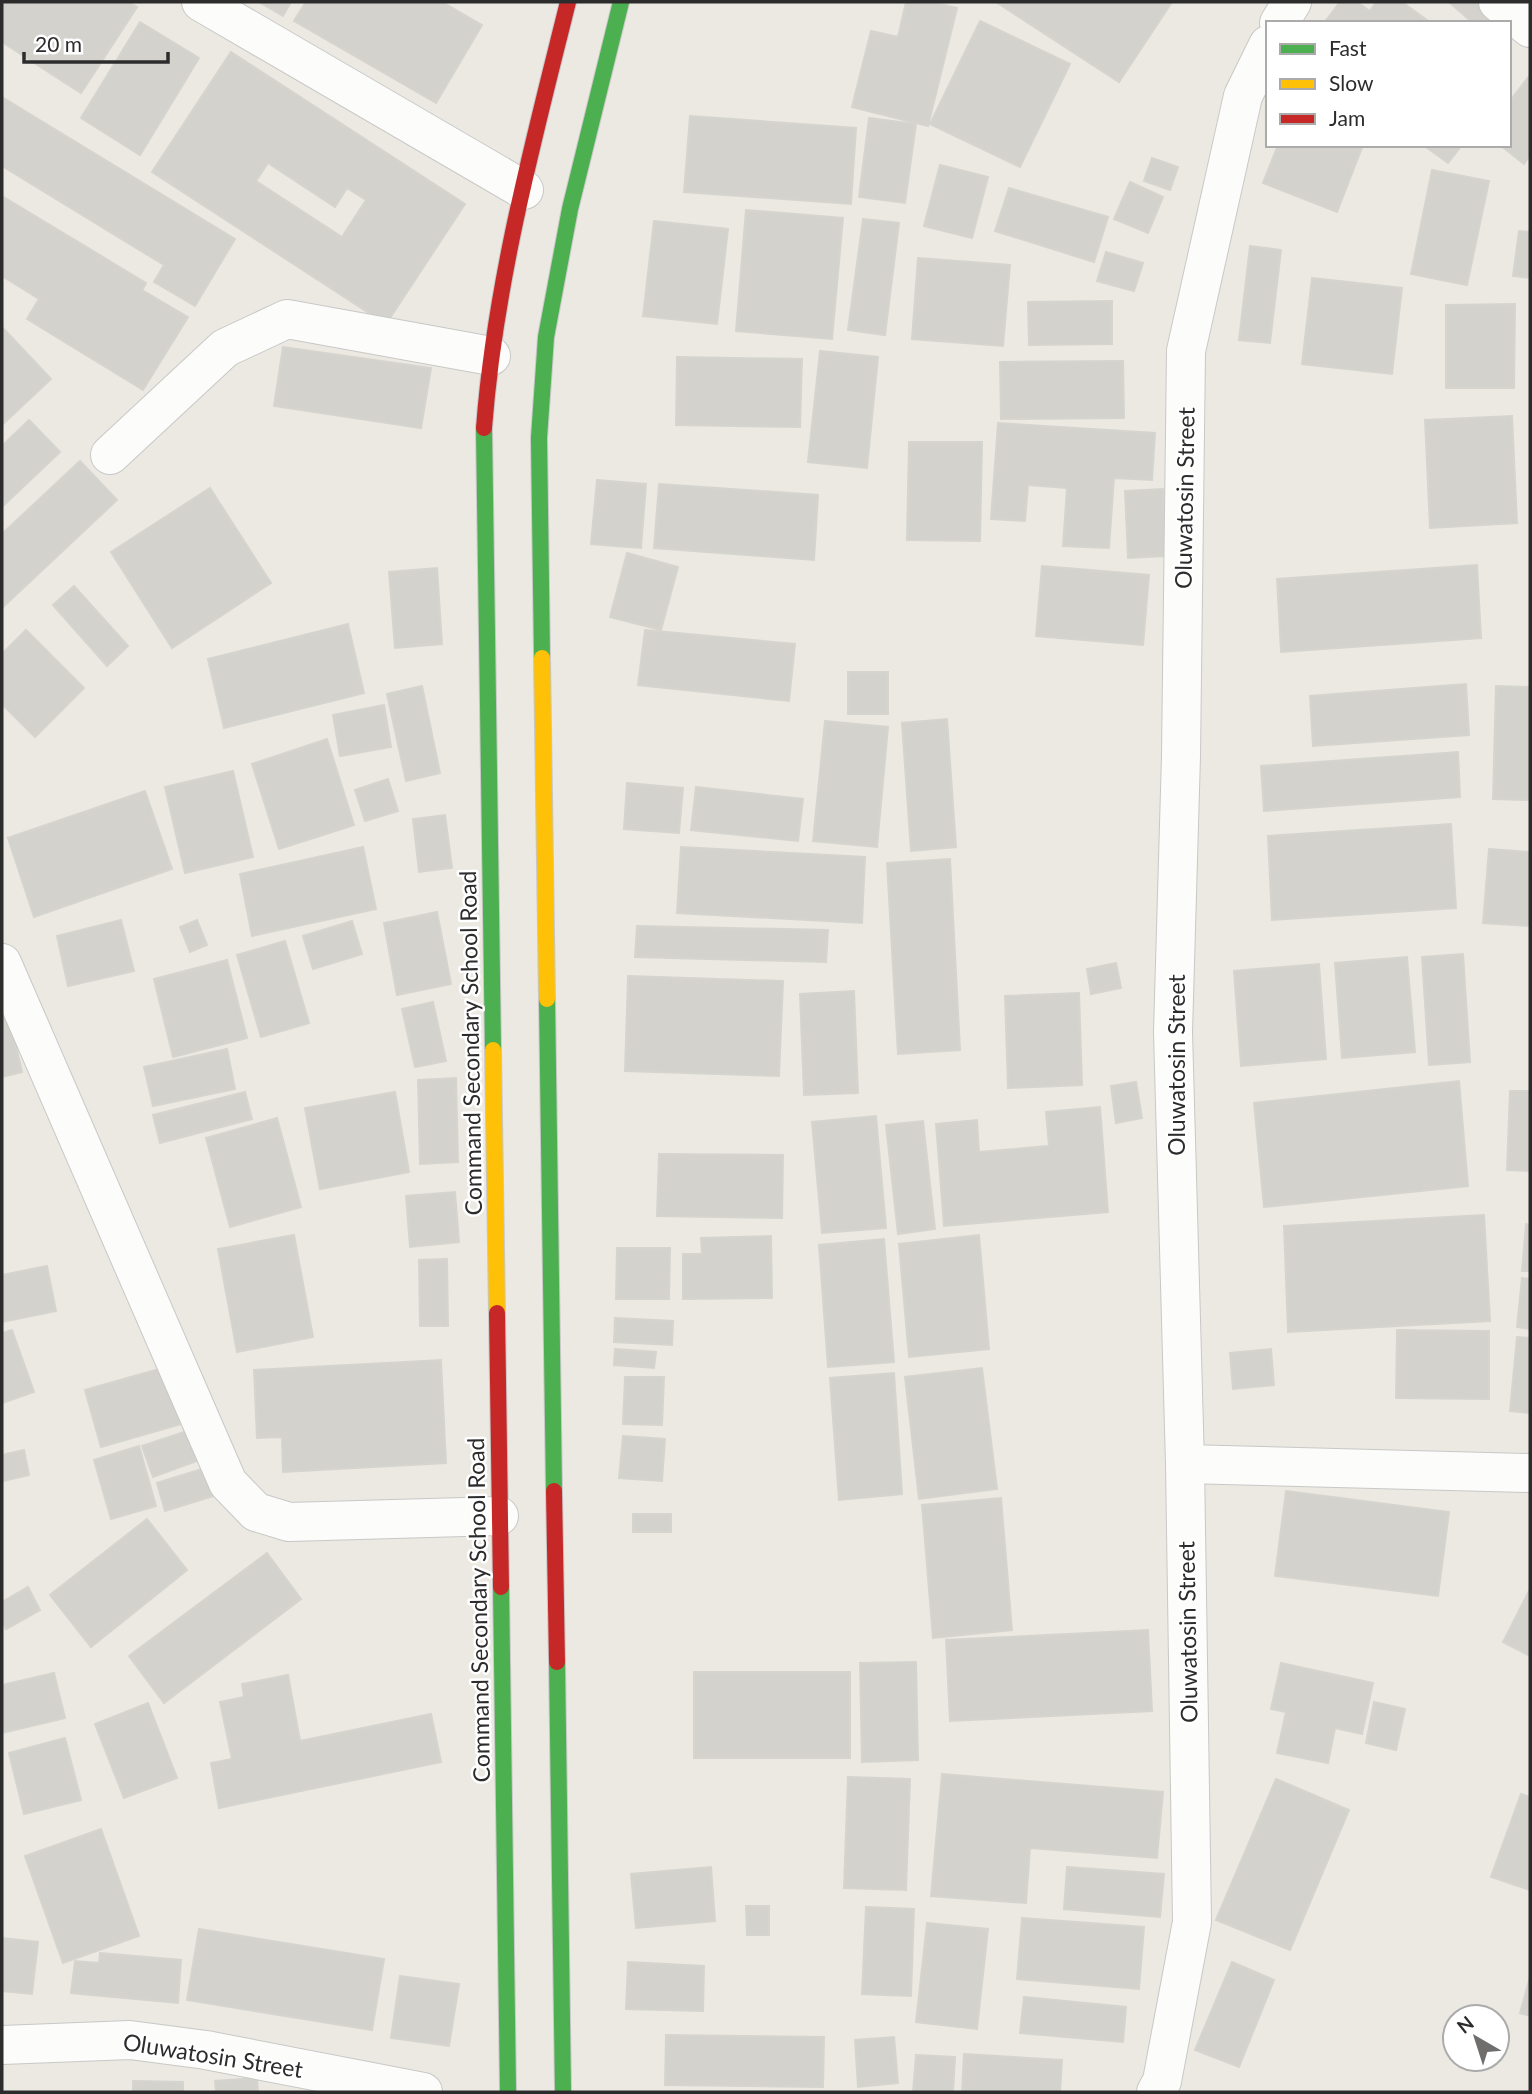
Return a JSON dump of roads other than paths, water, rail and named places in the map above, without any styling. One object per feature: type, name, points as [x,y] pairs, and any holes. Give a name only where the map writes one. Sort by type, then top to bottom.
[{"type":"main road","name":"Command Secondary School Road","points":[[508,2092],[484,426],[491,356],[513,226],[568,2]]},
{"type":"main road","points":[[563,2092],[539,438],[551,311],[570,209],[621,2]]},
{"type":"main road","points":[[495,1191],[551,1187]]},
{"type":"street","points":[[201,2],[524,190]]},
{"type":"street","points":[[1280,21],[1292,2]]},
{"type":"street","points":[[1498,2],[1530,29]]},
{"type":"street","name":"Oluwatosin Street","points":[[1156,2092],[1162,2081],[1192,1922],[1185,1464],[1173,1032],[1181,756],[1185,351],[1243,96],[1266,50]]},
{"type":"street","points":[[110,455],[225,348],[287,320],[491,356]]},
{"type":"street","points":[[2,964],[228,1483],[256,1512],[289,1522],[499,1516]]},
{"type":"street","points":[[1185,1464],[1530,1473]]},
{"type":"street","name":"Oluwatosin Street","points":[[2,2045],[130,2040],[206,2050],[423,2092]]}]
